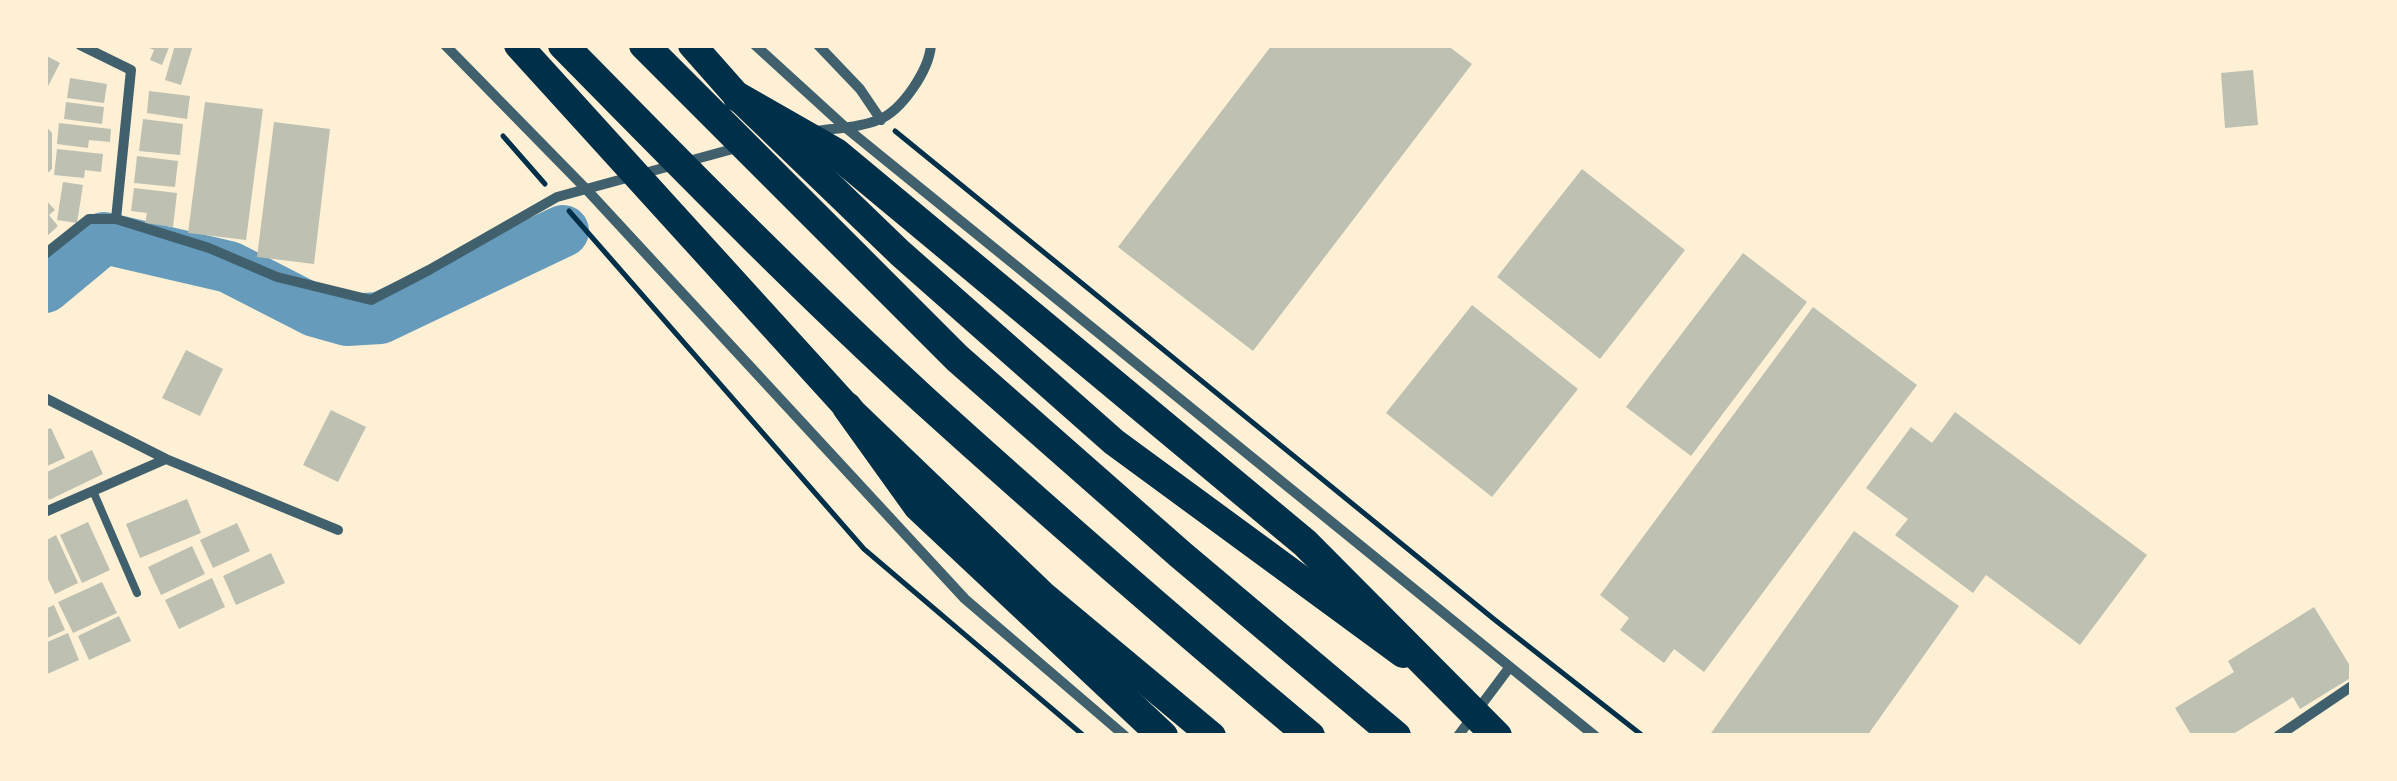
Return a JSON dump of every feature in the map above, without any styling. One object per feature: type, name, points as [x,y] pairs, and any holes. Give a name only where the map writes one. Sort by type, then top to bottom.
[{"type":"highway","points":[[518,45],[847,407],[1044,596],[1212,736]]},
{"type":"highway","points":[[564,45],[716,201],[924,400],[1310,736]]},
{"type":"highway","points":[[644,45],[957,358],[1181,556],[1396,736]]},
{"type":"highway","points":[[692,45],[738,96],[900,253],[1114,442],[1514,736]]},
{"type":"highway","points":[[738,96],[836,153],[1305,543],[1498,736]]},
{"type":"highway","points":[[847,407],[918,506],[1163,736]]},
{"type":"street","points":[[80,45],[131,70],[116,219]]},
{"type":"street","points":[[445,45],[588,190],[965,599],[1125,736]]},
{"type":"street","points":[[755,45],[845,127],[1596,736]]},
{"type":"street","points":[[818,45],[860,89],[880,120]]},
{"type":"street","points":[[771,139],[880,120],[904,99],[930,58],[931,45]]},
{"type":"street","points":[[45,254],[89,219],[116,219],[209,248],[277,277],[370,300],[557,197],[753,144]]},
{"type":"street","points":[[45,398],[166,459],[338,530]]},
{"type":"street","points":[[45,512],[166,459]]},
{"type":"street","points":[[1458,736],[1509,668]]},
{"type":"street","points":[[2278,736],[2352,686]]},
{"type":"lane","points":[[93,491],[137,592]]},
{"type":"path","points":[[880,120],[1642,736]]},
{"type":"path","points":[[496,128],[864,550],[1084,736]]},
{"type":"building","points":[[141,45],[170,45],[162,65],[150,60],[154,50]]},
{"type":"building","points":[[175,45],[193,45],[181,85],[165,80]]},
{"type":"building","points":[[1272,45],[1447,45],[1472,64],[1253,351],[1118,247]]},
{"type":"building","points":[[45,55],[60,63],[45,92]]},
{"type":"building","points":[[2253,70],[2258,125],[2225,128],[2221,73]]},
{"type":"building","points":[[70,78],[107,84],[104,103],[67,98]]},
{"type":"building","points":[[149,91],[190,96],[187,119],[147,113]]},
{"type":"building","points":[[66,102],[104,107],[102,124],[64,119]]},
{"type":"building","points":[[205,102],[263,109],[246,240],[188,233]]},
{"type":"building","points":[[143,119],[183,124],[180,155],[139,151]]},
{"type":"building","points":[[274,122],[330,129],[314,264],[257,257]]},
{"type":"building","points":[[59,123],[111,129],[110,142],[89,140],[88,148],[57,144]]},
{"type":"building","points":[[45,125],[52,133],[52,169],[45,175]]},
{"type":"building","points":[[57,149],[103,154],[101,172],[85,170],[84,178],[54,175]]},
{"type":"building","points":[[137,156],[178,161],[175,187],[134,183]]},
{"type":"building","points":[[1582,169],[1685,250],[1600,359],[1497,277]]},
{"type":"building","points":[[63,182],[83,185],[77,223],[57,220]]},
{"type":"building","points":[[134,188],[177,193],[173,227],[145,223],[147,213],[131,211]]},
{"type":"building","points":[[45,199],[55,210],[49,215],[58,226],[45,238]]},
{"type":"building","points":[[1743,253],[1807,302],[1691,456],[1626,407]]},
{"type":"building","points":[[1472,305],[1578,389],[1492,497],[1386,413]]},
{"type":"building","points":[[1813,307],[1917,385],[1704,672],[1674,649],[1664,663],[1620,630],[1629,618],[1600,595]]},
{"type":"building","points":[[186,350],[223,369],[200,416],[162,398]]},
{"type":"building","points":[[331,410],[366,427],[338,482],[303,465]]},
{"type":"building","points":[[1955,412],[2147,555],[2080,645],[1986,575],[1973,593],[1895,535],[1908,519],[1866,488],[1911,427],[1932,443]]},
{"type":"building","points":[[51,428],[65,458],[45,467],[45,430]]},
{"type":"building","points":[[92,450],[103,474],[49,500],[45,473]]},
{"type":"building","points":[[187,499],[201,533],[140,558],[126,524]]},
{"type":"building","points":[[88,522],[110,570],[82,583],[60,535]]},
{"type":"building","points":[[237,523],[250,551],[213,568],[200,540]]},
{"type":"building","points":[[1854,531],[1959,606],[1867,736],[1709,736]]},
{"type":"building","points":[[56,535],[78,583],[55,594],[45,573],[45,541]]},
{"type":"building","points":[[192,546],[205,574],[161,595],[148,567]]},
{"type":"building","points":[[271,553],[285,583],[236,605],[223,576]]},
{"type":"building","points":[[212,578],[225,607],[179,629],[165,600]]},
{"type":"building","points":[[102,582],[117,613],[73,633],[58,602]]},
{"type":"building","points":[[54,605],[65,630],[45,639],[45,609]]},
{"type":"building","points":[[2314,607],[2352,669],[2352,677],[2300,709],[2293,697],[2230,736],[2192,736],[2175,708],[2234,672],[2228,661]]},
{"type":"building","points":[[119,616],[131,641],[89,660],[78,636]]},
{"type":"building","points":[[68,633],[79,660],[45,675],[45,643]]},
{"type":"waterway","points":[[45,287],[104,238],[229,267],[315,311],[347,320],[380,318],[563,231]]}]
